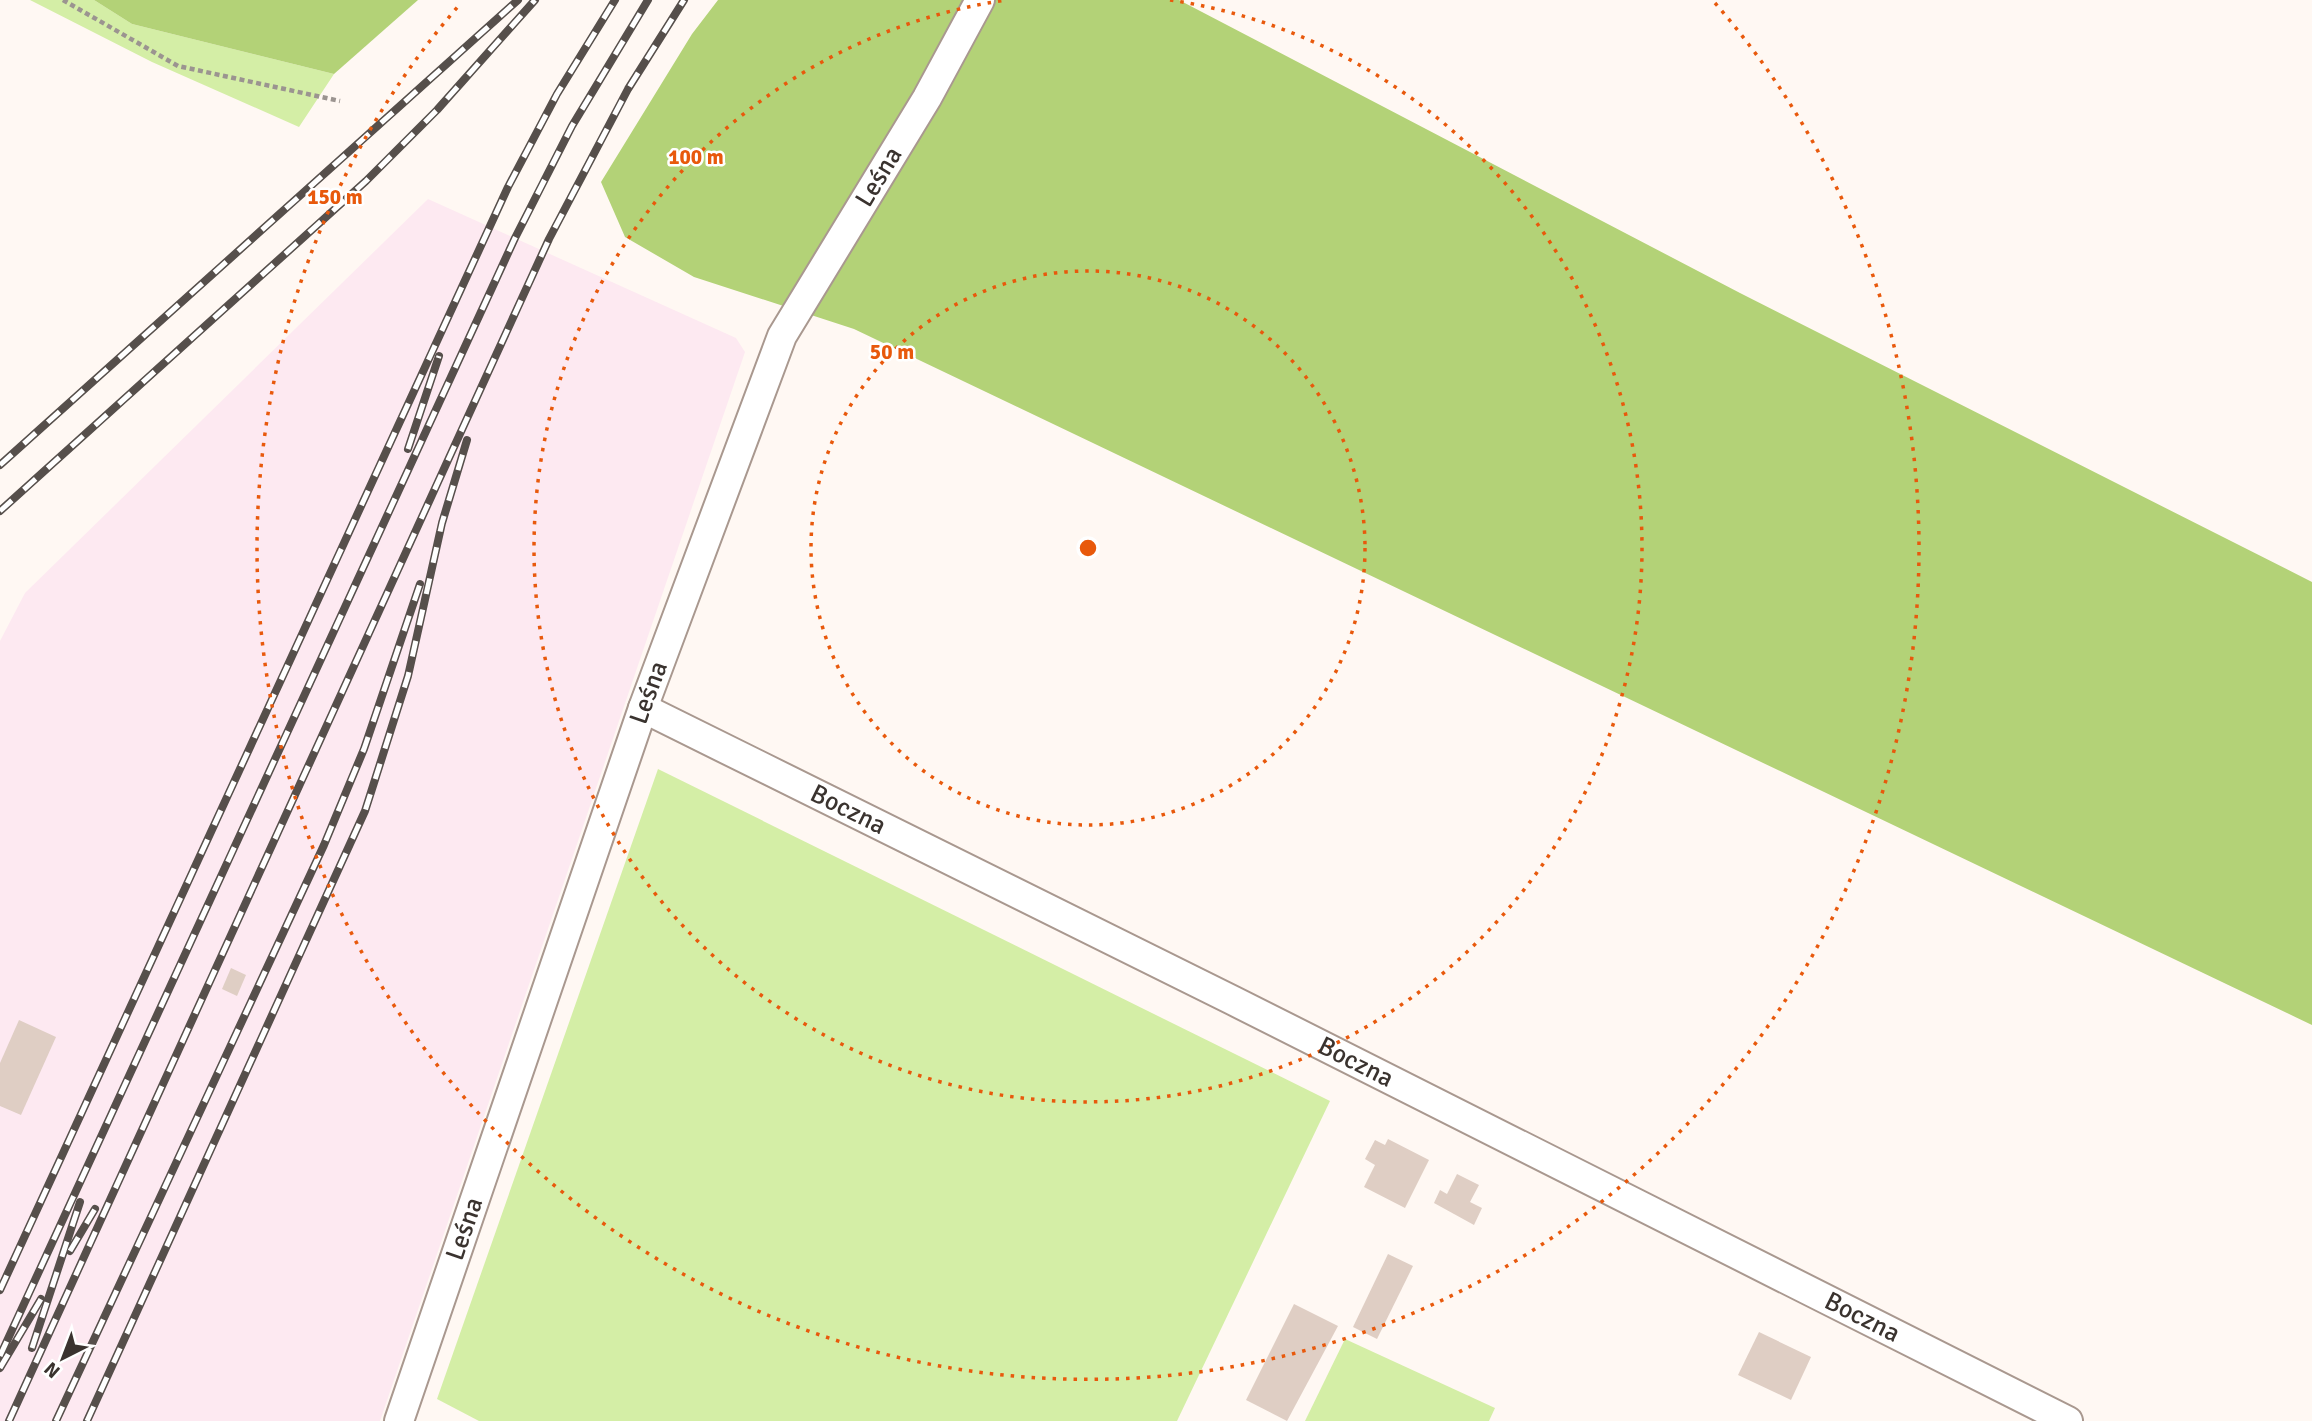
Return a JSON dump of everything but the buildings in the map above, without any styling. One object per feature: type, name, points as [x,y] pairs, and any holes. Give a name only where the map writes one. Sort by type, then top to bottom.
[{"type":"street","name":"Leśna","points":[[399,1421],[643,708],[782,336],[927,98],[980,0]]},
{"type":"street","name":"Boczna","points":[[643,708],[1234,1001],[2068,1421]]},
{"type":"path","points":[[63,0],[177,66],[340,101]]},
{"type":"shaded area","points":[[428,199],[736,338],[745,352],[380,1421],[0,1421],[0,641],[25,593]]},
{"type":"green space","points":[[30,0],[94,0],[132,24],[334,74],[299,127],[152,62]]},
{"type":"green space","points":[[94,0],[418,0],[334,74],[132,24]]},
{"type":"green space","points":[[718,0],[1179,0],[1740,293],[2312,582],[2312,1025],[854,329],[694,277],[625,237],[601,182],[692,34]]},
{"type":"green space","points":[[658,769],[1330,1101],[1177,1421],[479,1421],[437,1399]]},
{"type":"green space","points":[[1345,1339],[1495,1408],[1489,1421],[1305,1421]]},
{"type":"railway","points":[[0,465],[518,0]]},
{"type":"railway","points":[[0,511],[366,181],[437,110],[535,0]]},
{"type":"railway","points":[[0,1290],[508,187],[557,94],[615,0]]},
{"type":"railway","points":[[0,1356],[515,238],[572,126],[648,0]]},
{"type":"railway","points":[[9,1421],[549,239],[628,89],[684,0]]},
{"type":"railway","points":[[408,449],[439,356]]},
{"type":"railway","points":[[87,1421],[365,811],[408,676],[442,523],[467,440]]},
{"type":"railway","points":[[56,1421],[324,845],[364,749],[420,584]]},
{"type":"railway","points":[[32,1348],[80,1202]]},
{"type":"railway","points":[[70,1251],[95,1209]]},
{"type":"railway","points":[[0,1368],[41,1299]]}]
